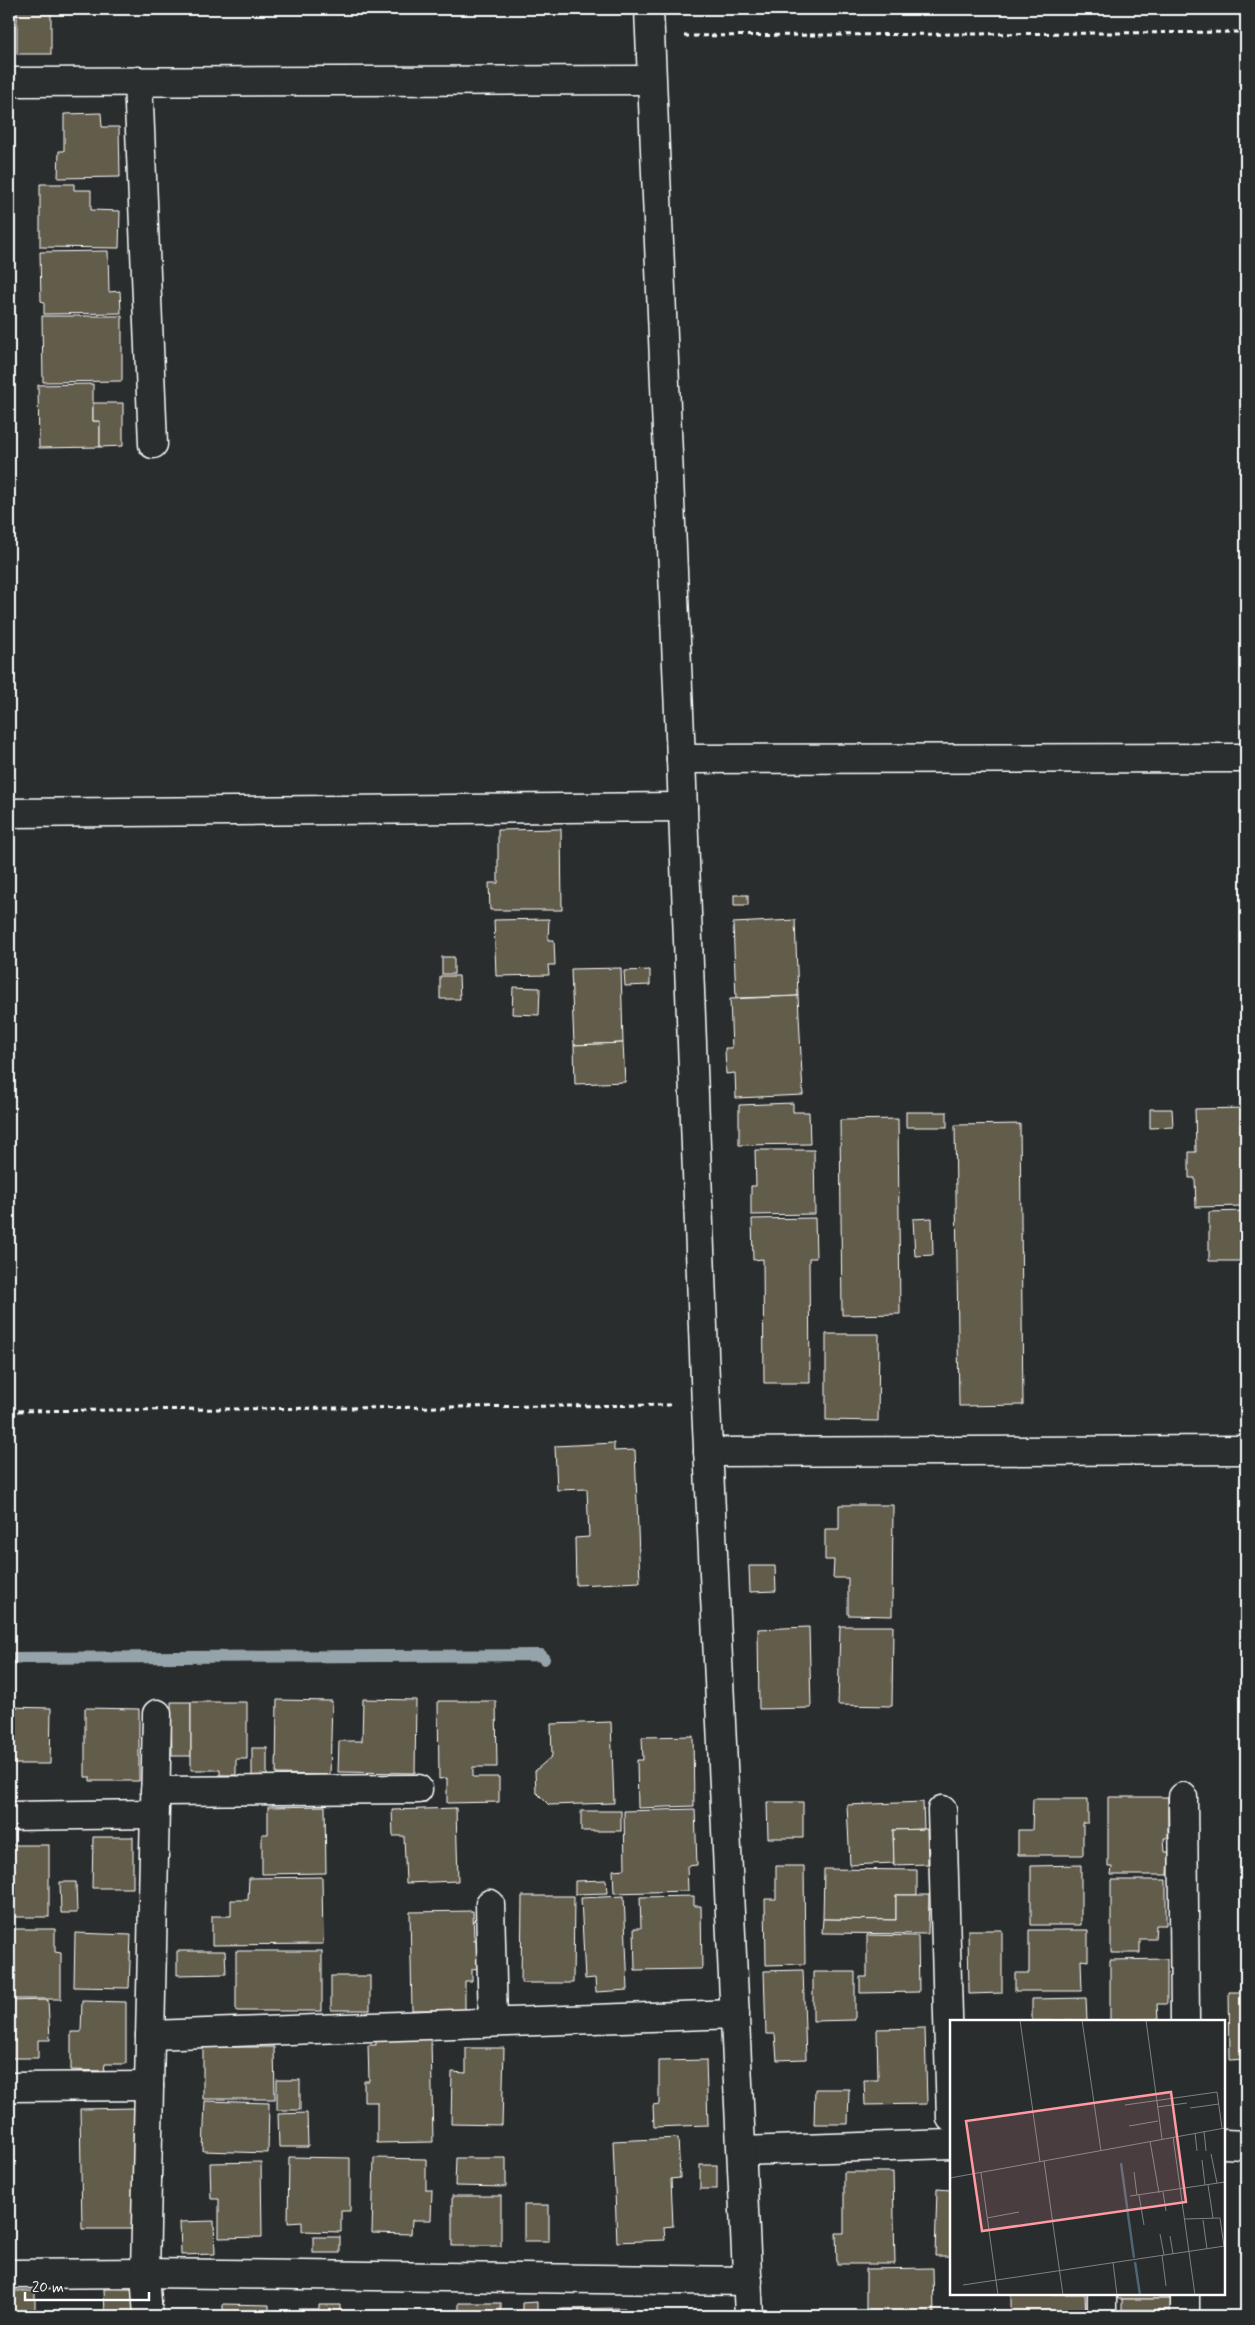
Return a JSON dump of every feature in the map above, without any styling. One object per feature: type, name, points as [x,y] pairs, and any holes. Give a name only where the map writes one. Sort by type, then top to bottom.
[{"type":"street","points":[[649,9],[708,1452],[749,2316]]},
{"type":"street","points":[[9,82],[651,80]]},
{"type":"street","points":[[138,82],[153,444]]},
{"type":"street","points":[[681,759],[1246,758]]},
{"type":"street","points":[[9,813],[683,807]]},
{"type":"street","points":[[708,1452],[1246,1450]]},
{"type":"street","points":[[148,2316],[145,2273],[157,1714]]},
{"type":"street","points":[[9,1816],[155,1802],[418,1789]]},
{"type":"street","points":[[1183,1797],[1185,2020]]},
{"type":"street","points":[[942,1810],[950,2084]]},
{"type":"street","points":[[490,1904],[493,2022]]},
{"type":"street","points":[[150,2035],[735,2014]]},
{"type":"street","points":[[9,2088],[150,2086]]},
{"type":"street","points":[[742,2150],[950,2144]]},
{"type":"street","points":[[1225,2144],[1246,2145]]},
{"type":"street","points":[[9,2274],[145,2273],[748,2282]]},
{"type":"street","points":[[1102,2295],[1102,2316]]},
{"type":"street","points":[[1185,2295],[1185,2316]]},
{"type":"path","points":[[650,36],[1246,32]]},
{"type":"path","points":[[9,1411],[706,1405]]},
{"type":"building","points":[[17,9],[51,9],[51,54],[17,54]]},
{"type":"building","points":[[101,113],[102,127],[119,127],[120,177],[58,178],[59,151],[64,151],[64,114]]},
{"type":"building","points":[[40,184],[74,184],[74,190],[91,190],[91,210],[120,211],[119,248],[40,247]]},
{"type":"building","points":[[108,251],[109,292],[120,291],[121,313],[44,314],[44,302],[41,301],[40,252]]},
{"type":"building","points":[[42,316],[122,316],[122,381],[43,382]]},
{"type":"building","points":[[93,384],[93,421],[100,421],[100,447],[39,448],[38,385]]},
{"type":"building","points":[[93,403],[123,403],[123,446],[100,447],[100,421],[93,421]]},
{"type":"building","points":[[561,829],[562,910],[490,910],[489,883],[498,883],[498,830]]},
{"type":"building","points":[[734,895],[748,895],[748,905],[734,905]]},
{"type":"building","points":[[549,919],[548,940],[554,940],[555,965],[548,965],[549,975],[496,976],[494,920]]},
{"type":"building","points":[[795,920],[798,996],[736,998],[733,923]]},
{"type":"building","points":[[442,957],[454,957],[454,974],[442,974]]},
{"type":"building","points":[[621,968],[623,1043],[574,1045],[571,969]]},
{"type":"building","points":[[650,970],[650,985],[625,986],[624,971]]},
{"type":"building","points":[[440,976],[459,976],[460,999],[440,999]]},
{"type":"building","points":[[513,987],[540,988],[539,1015],[512,1014]]},
{"type":"building","points":[[798,996],[803,1095],[736,1098],[735,1073],[726,1074],[725,1048],[732,1048],[730,999]]},
{"type":"building","points":[[623,1043],[625,1082],[575,1084],[574,1045]]},
{"type":"building","points":[[793,1103],[793,1112],[809,1112],[810,1144],[739,1145],[739,1105]]},
{"type":"building","points":[[1246,1108],[1246,1206],[1196,1207],[1195,1178],[1189,1178],[1189,1152],[1196,1152],[1195,1109]]},
{"type":"building","points":[[1150,1109],[1172,1109],[1173,1127],[1150,1128]]},
{"type":"building","points":[[906,1112],[947,1112],[947,1127],[906,1127]]},
{"type":"building","points":[[898,1119],[900,1314],[842,1315],[840,1120]]},
{"type":"building","points":[[1020,1124],[1023,1405],[959,1406],[955,1125]]},
{"type":"building","points":[[755,1150],[814,1150],[815,1214],[751,1215],[751,1186],[756,1186]]},
{"type":"building","points":[[1246,1211],[1246,1261],[1209,1261],[1209,1212]]},
{"type":"building","points":[[815,1218],[816,1258],[809,1258],[810,1383],[764,1383],[763,1259],[753,1260],[752,1219]]},
{"type":"building","points":[[932,1218],[933,1255],[915,1256],[913,1219]]},
{"type":"building","points":[[826,1334],[879,1334],[878,1421],[826,1420]]},
{"type":"building","points":[[614,1443],[614,1451],[635,1450],[640,1582],[576,1585],[575,1538],[589,1537],[587,1489],[557,1490],[555,1446]]},
{"type":"building","points":[[839,1505],[893,1505],[892,1616],[848,1615],[848,1578],[833,1578],[834,1560],[825,1560],[825,1529],[839,1529]]},
{"type":"building","points":[[749,1566],[775,1566],[776,1591],[750,1592]]},
{"type":"building","points":[[840,1626],[893,1626],[892,1706],[838,1705]]},
{"type":"building","points":[[809,1627],[811,1708],[759,1709],[758,1629]]},
{"type":"building","points":[[363,1699],[416,1700],[415,1773],[338,1772],[339,1741],[362,1741]]},
{"type":"building","points":[[277,1700],[332,1701],[330,1775],[276,1774]]},
{"type":"building","points":[[438,1701],[496,1701],[497,1767],[473,1767],[473,1777],[499,1777],[499,1802],[447,1803],[447,1778],[439,1779]]},
{"type":"building","points":[[171,1702],[191,1702],[191,1756],[172,1756]]},
{"type":"building","points":[[191,1702],[247,1702],[247,1759],[236,1759],[236,1775],[220,1775],[220,1770],[191,1770]]},
{"type":"building","points":[[9,1707],[51,1708],[50,1764],[9,1764]]},
{"type":"building","points":[[85,1708],[139,1709],[139,1781],[90,1781],[90,1777],[85,1777]]},
{"type":"building","points":[[611,1722],[614,1803],[549,1805],[536,1792],[535,1771],[552,1756],[551,1724]]},
{"type":"building","points":[[693,1736],[694,1806],[638,1808],[637,1760],[643,1760],[642,1737]]},
{"type":"building","points":[[252,1748],[267,1748],[267,1778],[252,1778]]},
{"type":"building","points":[[1108,1797],[1168,1797],[1168,1838],[1164,1838],[1165,1852],[1169,1852],[1168,1875],[1111,1875],[1112,1867],[1108,1867]]},
{"type":"building","points":[[1033,1799],[1088,1799],[1088,1823],[1083,1823],[1083,1855],[1018,1855],[1018,1830],[1032,1830]]},
{"type":"building","points":[[767,1802],[803,1802],[803,1838],[768,1838]]},
{"type":"building","points":[[923,1802],[924,1829],[893,1830],[894,1863],[850,1865],[847,1805]]},
{"type":"building","points":[[325,1806],[326,1873],[262,1874],[262,1834],[268,1834],[268,1807]]},
{"type":"building","points":[[456,1808],[458,1881],[406,1883],[404,1836],[393,1836],[392,1810]]},
{"type":"building","points":[[695,1809],[697,1865],[687,1866],[688,1891],[614,1893],[613,1870],[625,1869],[624,1811]]},
{"type":"building","points":[[581,1811],[621,1811],[621,1831],[581,1831]]},
{"type":"building","points":[[927,1829],[928,1864],[894,1865],[893,1830]]},
{"type":"building","points":[[93,1837],[133,1837],[133,1888],[92,1888]]},
{"type":"building","points":[[9,1845],[49,1845],[49,1917],[9,1917]]},
{"type":"building","points":[[1081,1865],[1081,1925],[1031,1925],[1031,1866]]},
{"type":"building","points":[[776,1866],[804,1866],[805,1964],[766,1965],[765,1899],[776,1899]]},
{"type":"building","points":[[824,1869],[917,1870],[917,1895],[896,1895],[896,1920],[823,1919]]},
{"type":"building","points":[[322,1877],[323,1944],[212,1945],[212,1916],[231,1916],[231,1900],[248,1900],[249,1878]]},
{"type":"building","points":[[606,1880],[607,1893],[575,1894],[575,1881]]},
{"type":"building","points":[[1111,1880],[1166,1880],[1166,1925],[1156,1925],[1155,1939],[1140,1939],[1140,1953],[1111,1953]]},
{"type":"building","points":[[60,1882],[76,1882],[77,1913],[61,1913]]},
{"type":"building","points":[[896,1895],[929,1895],[928,1934],[822,1933],[823,1919],[896,1920]]},
{"type":"building","points":[[522,1896],[574,1896],[573,1983],[521,1983]]},
{"type":"building","points":[[624,1896],[628,1990],[596,1992],[595,1978],[585,1979],[581,1898]]},
{"type":"building","points":[[694,1896],[694,1906],[701,1906],[702,1969],[635,1970],[634,1928],[641,1928],[640,1897]]},
{"type":"building","points":[[473,1911],[474,1941],[481,1941],[481,1968],[472,1969],[472,1981],[465,1981],[465,2010],[412,2010],[410,1912]]},
{"type":"building","points":[[9,1929],[55,1929],[55,1952],[61,1953],[61,1999],[9,1999]]},
{"type":"building","points":[[968,1930],[1002,1930],[1002,1993],[969,1994]]},
{"type":"building","points":[[1029,1930],[1088,1930],[1088,1961],[1081,1960],[1082,1991],[1015,1991],[1015,1973],[1029,1973]]},
{"type":"building","points":[[75,1933],[131,1935],[129,1988],[74,1987]]},
{"type":"building","points":[[867,1935],[918,1936],[919,1992],[860,1993],[860,1977],[867,1977]]},
{"type":"building","points":[[177,1951],[225,1951],[226,1974],[177,1975]]},
{"type":"building","points":[[236,1951],[322,1951],[322,2011],[236,2011]]},
{"type":"building","points":[[1167,1959],[1167,2004],[1157,2004],[1158,2019],[1110,2020],[1110,1960]]},
{"type":"building","points":[[803,1970],[806,2059],[777,2060],[775,2034],[766,2034],[764,1971]]},
{"type":"building","points":[[813,1972],[855,1972],[855,2020],[813,2021]]},
{"type":"building","points":[[331,1976],[370,1976],[370,2010],[331,2010]]},
{"type":"building","points":[[1229,1992],[1246,1992],[1246,2059],[1230,2060]]},
{"type":"building","points":[[1086,1998],[1087,2020],[1032,2020],[1032,1999]]},
{"type":"building","points":[[48,2000],[50,2040],[38,2040],[38,2058],[9,2058],[9,2001]]},
{"type":"building","points":[[82,2001],[126,2002],[126,2064],[105,2064],[104,2071],[71,2070],[71,2032],[81,2032]]},
{"type":"building","points":[[925,2028],[927,2104],[865,2105],[864,2080],[878,2080],[877,2029]]},
{"type":"building","points":[[376,2039],[431,2039],[433,2142],[377,2143],[377,2102],[364,2102],[364,2081],[369,2081],[368,2045],[376,2045]]},
{"type":"building","points":[[203,2047],[274,2047],[275,2099],[203,2099]]},
{"type":"building","points":[[466,2048],[504,2048],[502,2125],[451,2124],[452,2072],[466,2073]]},
{"type":"building","points":[[706,2060],[708,2125],[654,2127],[653,2105],[659,2104],[659,2061]]},
{"type":"building","points":[[277,2080],[300,2080],[300,2110],[277,2110]]},
{"type":"building","points":[[1246,2082],[1246,2120],[1241,2120],[1240,2083]]},
{"type":"building","points":[[815,2089],[849,2089],[848,2124],[814,2124]]},
{"type":"building","points":[[205,2101],[269,2103],[268,2153],[203,2151]]},
{"type":"building","points":[[135,2108],[137,2229],[82,2229],[80,2109]]},
{"type":"building","points":[[307,2113],[308,2147],[279,2147],[278,2114]]},
{"type":"building","points":[[678,2138],[680,2178],[671,2179],[673,2226],[664,2227],[665,2240],[617,2242],[613,2141]]},
{"type":"building","points":[[289,2157],[350,2158],[350,2211],[341,2211],[341,2232],[302,2231],[302,2222],[288,2223]]},
{"type":"building","points":[[374,2158],[426,2159],[426,2190],[432,2190],[431,2220],[412,2220],[411,2234],[372,2233]]},
{"type":"building","points":[[456,2158],[506,2158],[506,2187],[455,2186]]},
{"type":"building","points":[[261,2162],[262,2237],[219,2238],[219,2199],[211,2199],[210,2163]]},
{"type":"building","points":[[700,2165],[717,2165],[717,2189],[700,2189]]},
{"type":"building","points":[[844,2172],[893,2172],[895,2264],[837,2264],[836,2233],[844,2233]]},
{"type":"building","points":[[937,2189],[950,2190],[950,2256],[935,2256]]},
{"type":"building","points":[[452,2196],[501,2196],[501,2246],[452,2246]]},
{"type":"building","points":[[524,2205],[549,2205],[549,2241],[524,2241]]},
{"type":"building","points":[[214,2221],[215,2254],[181,2255],[180,2222]]},
{"type":"building","points":[[313,2237],[340,2237],[340,2253],[313,2253]]},
{"type":"building","points":[[933,2268],[934,2316],[866,2316],[866,2269]]},
{"type":"building","points":[[104,2289],[139,2289],[139,2316],[105,2316]]},
{"type":"building","points":[[9,2291],[35,2291],[35,2316],[9,2316]]},
{"type":"building","points":[[1011,2295],[1085,2295],[1086,2316],[1011,2316]]},
{"type":"building","points":[[1117,2295],[1181,2295],[1181,2299],[1118,2299]]},
{"type":"building","points":[[1122,2299],[1181,2299],[1178,2310],[1122,2310]]},
{"type":"building","points":[[537,2302],[537,2316],[522,2316],[522,2303]]},
{"type":"building","points":[[459,2303],[501,2303],[501,2316],[459,2316]]},
{"type":"building","points":[[223,2304],[269,2305],[269,2316],[223,2316]]},
{"type":"building","points":[[319,2305],[340,2305],[340,2316],[298,2316],[298,2309],[319,2309]]},
{"type":"building","points":[[625,2308],[625,2316],[559,2316],[559,2309]]},
{"type":"building","points":[[1122,2310],[1178,2310],[1178,2316],[1122,2316]]},
{"type":"waterway","points":[[9,1658],[541,1655],[544,1659]]}]
